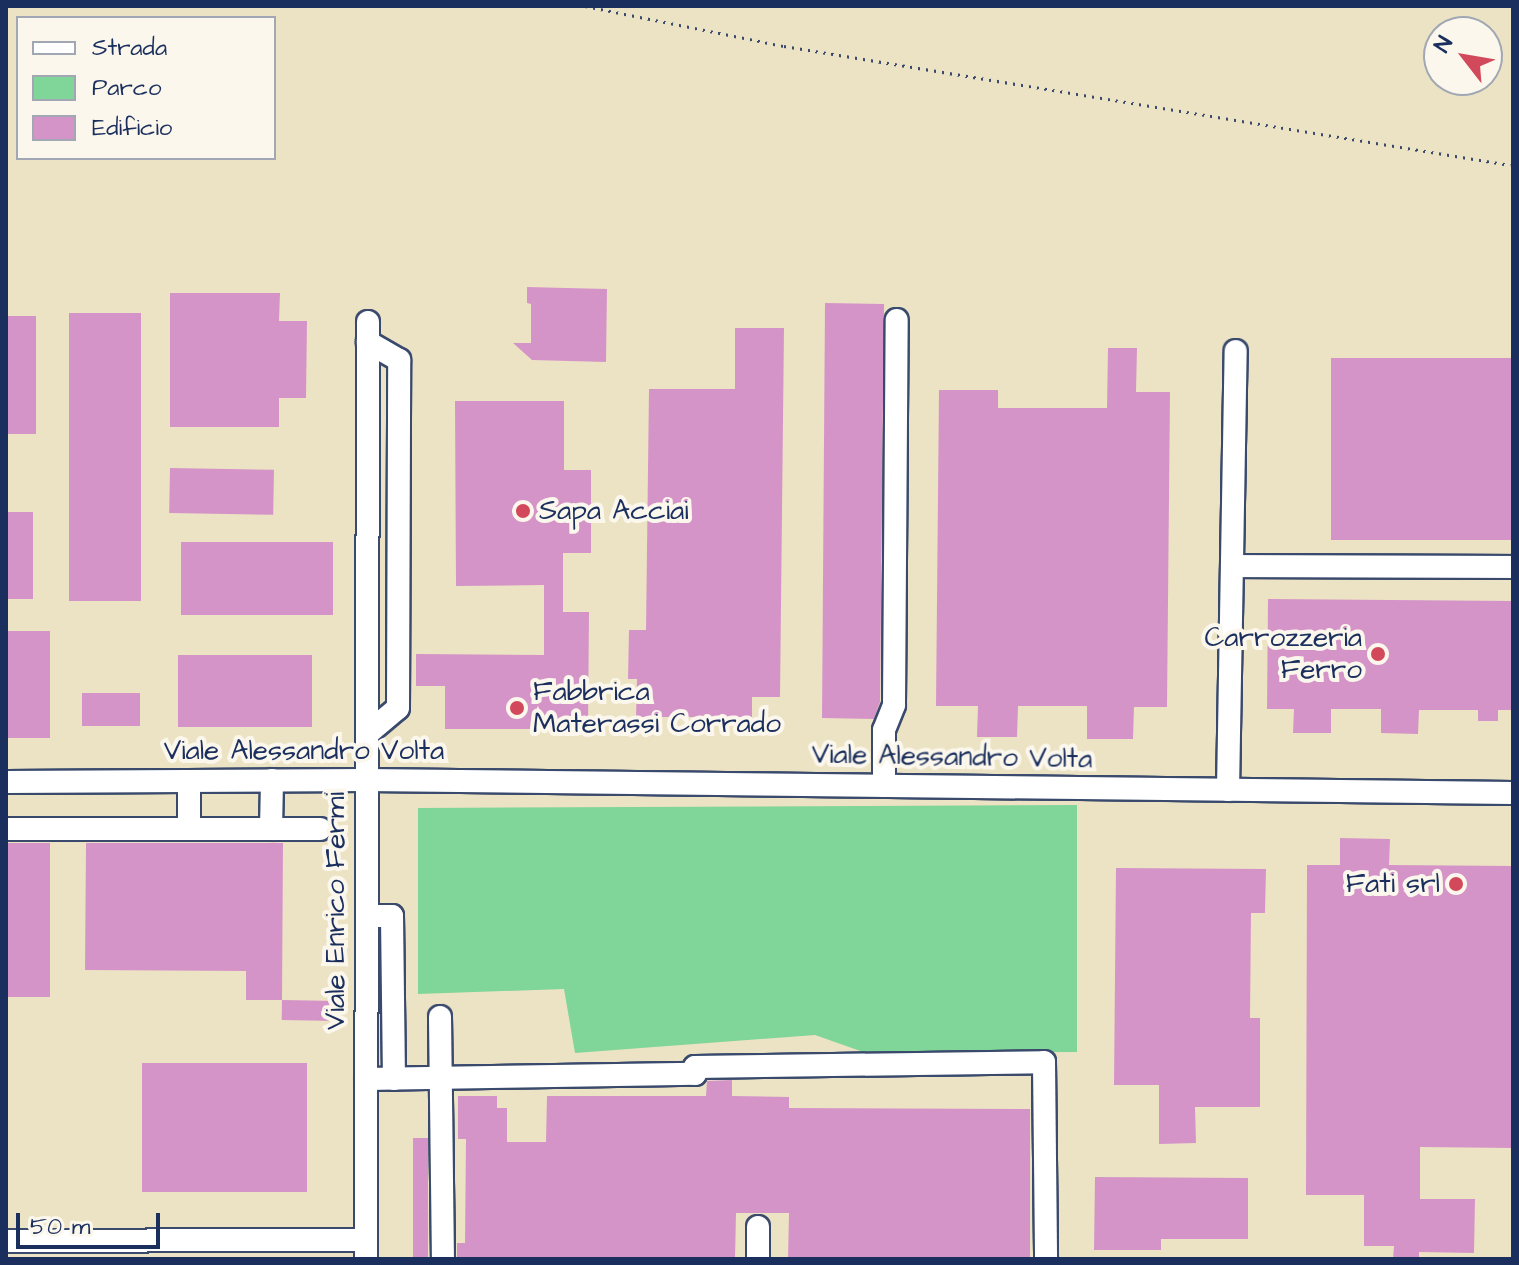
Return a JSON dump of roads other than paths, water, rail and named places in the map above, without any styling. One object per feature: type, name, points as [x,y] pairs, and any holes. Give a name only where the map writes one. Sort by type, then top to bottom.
[{"type":"street","points":[[884,786],[884,730],[894,705],[897,320]]},
{"type":"street","name":"Viale Enrico Fermi","points":[[366,1250],[366,780],[368,332],[399,360],[399,645],[398,708],[367,734]]},
{"type":"street","points":[[1228,790],[1236,351]]},
{"type":"street","points":[[1232,566],[1513,567]]},
{"type":"street","points":[[271,829],[272,780]]},
{"type":"street","name":"Viale Alessandro Volta","points":[[6,782],[366,780],[1513,793]]},
{"type":"street","points":[[189,781],[189,829]]},
{"type":"street","points":[[6,829],[320,829]]},
{"type":"street","points":[[367,916],[392,916],[394,1079]]},
{"type":"street","points":[[440,1017],[443,1259]]},
{"type":"street","points":[[366,1079],[695,1074],[695,1067],[1044,1062],[1046,1259]]},
{"type":"street","points":[[758,1227],[758,1259]]},
{"type":"street","points":[[6,1241],[366,1250]]},
{"type":"place","name":"Sapa Acciai","points":[[523,511]]},
{"type":"place","name":"Carrozzeria Ferro","points":[[1378,654]]},
{"type":"place","name":"Fabbrica Materassi Corrado","points":[[517,708]]},
{"type":"place","name":"Fati srl","points":[[1456,884]]}]
